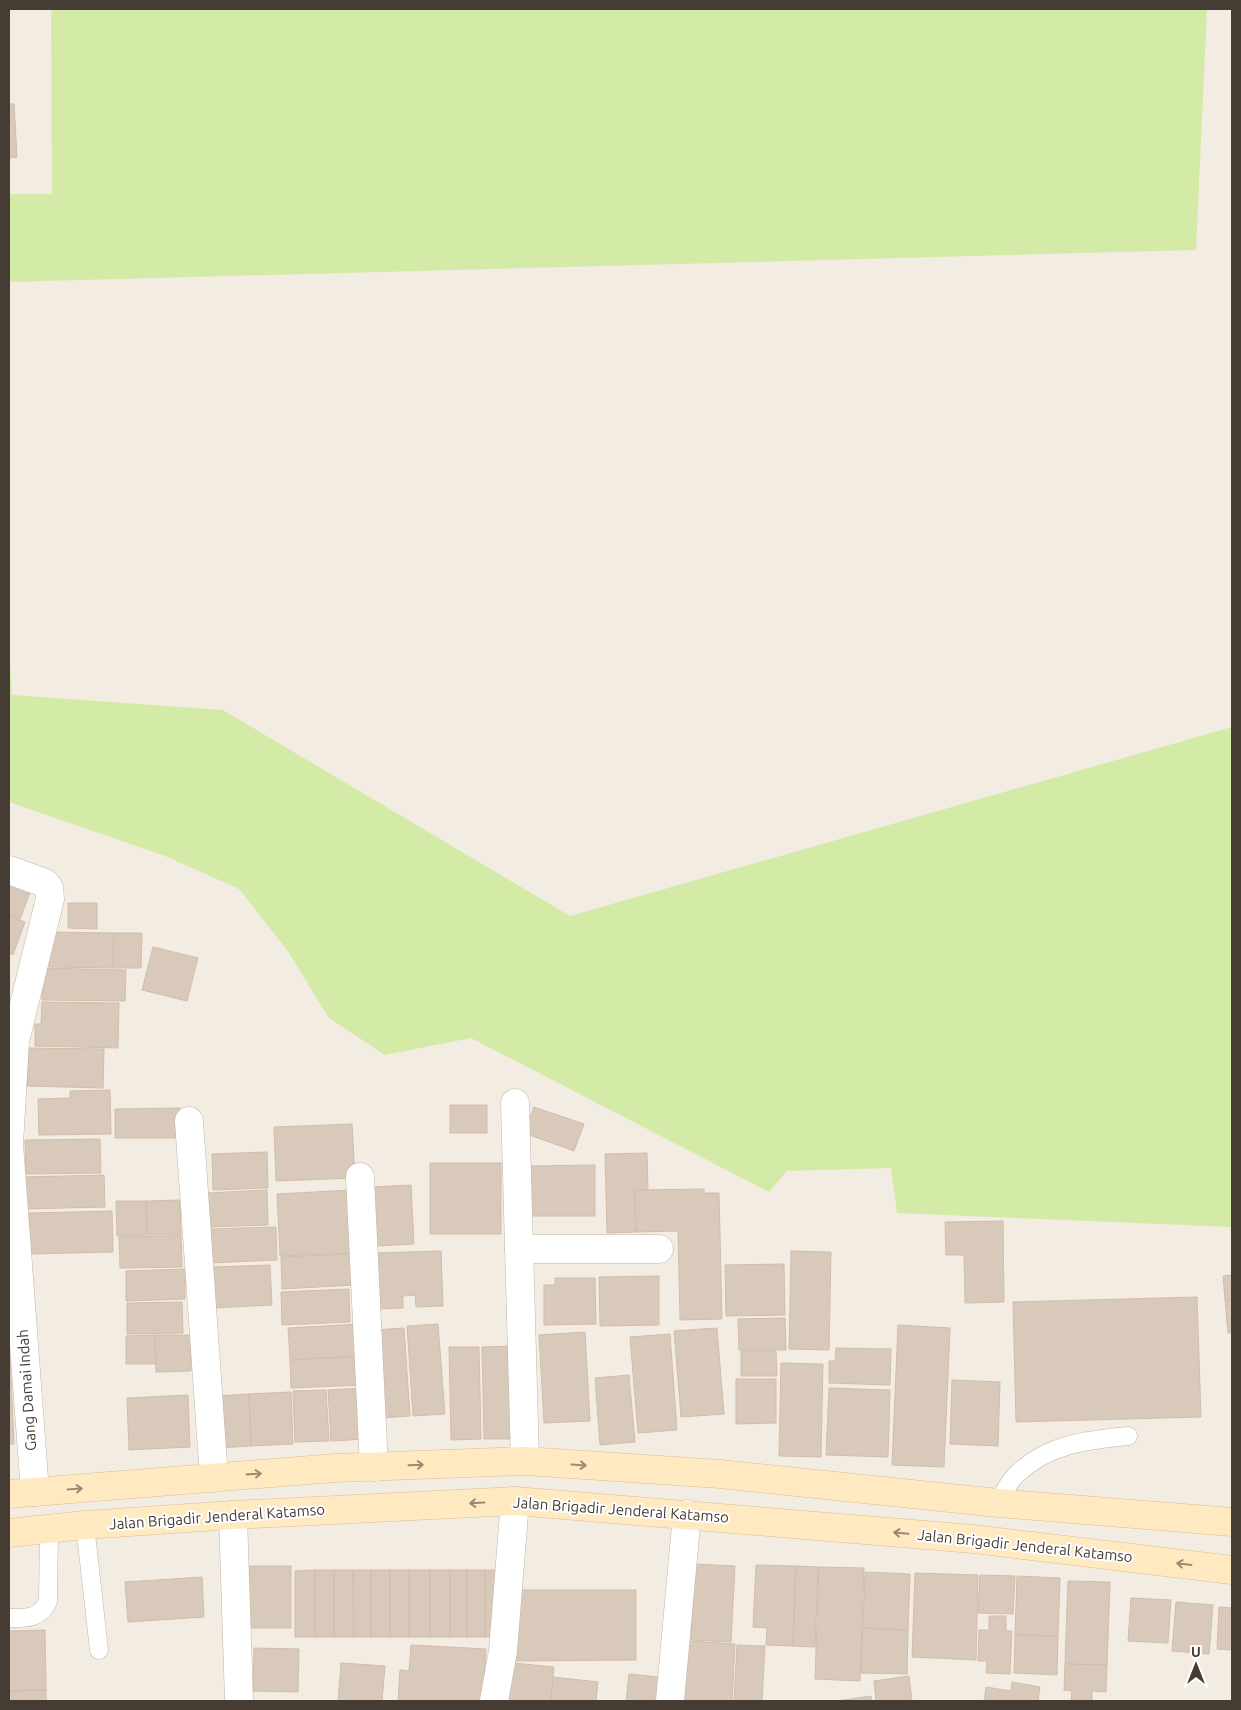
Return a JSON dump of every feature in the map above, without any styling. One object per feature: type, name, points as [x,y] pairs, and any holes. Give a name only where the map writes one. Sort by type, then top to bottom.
[{"type":"main road","points":[[22,1493],[374,1467],[525,1461],[720,1474],[998,1503],[1232,1522]]},
{"type":"main road","points":[[824,1526],[827,1485]]},
{"type":"main road","name":"Jalan Brigadir Jenderal Katamso","points":[[9,1533],[85,1525],[233,1515],[515,1501],[974,1539],[1232,1570]]},
{"type":"street","name":"Gang Damai Indah","points":[[9,870],[45,884],[49,888],[50,898],[12,1040],[9,1144],[22,1493]]},
{"type":"street","points":[[515,1103],[525,1461]]},
{"type":"street","points":[[189,1121],[214,1478]]},
{"type":"street","points":[[360,1176],[374,1467]]},
{"type":"street","points":[[518,1249],[658,1249]]},
{"type":"street","points":[[494,1701],[503,1651],[515,1501]]},
{"type":"street","points":[[670,1701],[687,1514]]},
{"type":"street","points":[[233,1515],[239,1701]]},
{"type":"lane","points":[[998,1503],[1016,1475],[1036,1458],[1054,1448],[1089,1440],[1128,1436]]},
{"type":"lane","points":[[85,1525],[99,1650]]},
{"type":"lane","points":[[9,1618],[29,1618],[39,1614],[45,1608],[48,1601],[49,1529]]},
{"type":"green space","points":[[51,9],[1207,9],[1196,250],[9,282],[9,194],[52,194]]},
{"type":"green space","points":[[9,647],[12,695],[223,710],[570,916],[1232,727],[1232,1227],[897,1213],[891,1168],[787,1171],[769,1192],[471,1038],[385,1055],[329,1018],[287,950],[239,889],[165,856],[9,802]]},
{"type":"building","points":[[9,104],[14,104],[17,157],[9,158]]},
{"type":"building","points":[[9,873],[34,882],[20,919],[9,915]]},
{"type":"building","points":[[68,903],[97,903],[97,929],[68,928]]},
{"type":"building","points":[[9,916],[25,922],[13,955],[9,953]]},
{"type":"building","points":[[50,932],[114,933],[113,968],[49,967]]},
{"type":"building","points":[[114,933],[142,933],[141,968],[113,968]]},
{"type":"building","points":[[153,947],[198,958],[187,1001],[142,990]]},
{"type":"building","points":[[42,968],[126,970],[125,1001],[42,1000]]},
{"type":"building","points":[[42,1002],[119,1003],[118,1048],[35,1046],[35,1024],[41,1024]]},
{"type":"building","points":[[28,1048],[104,1049],[103,1088],[27,1086]]},
{"type":"building","points":[[110,1090],[111,1134],[39,1135],[38,1099],[70,1098],[70,1091]]},
{"type":"building","points":[[450,1105],[487,1105],[487,1133],[450,1133]]},
{"type":"building","points":[[534,1107],[584,1124],[574,1151],[524,1133]]},
{"type":"building","points":[[180,1108],[180,1138],[115,1138],[115,1109]]},
{"type":"building","points":[[352,1124],[355,1178],[276,1181],[274,1127]]},
{"type":"building","points":[[100,1139],[101,1173],[26,1174],[25,1140]]},
{"type":"building","points":[[267,1152],[268,1188],[213,1190],[212,1154]]},
{"type":"building","points":[[647,1153],[648,1190],[635,1190],[636,1232],[607,1233],[605,1154]]},
{"type":"building","points":[[430,1163],[501,1163],[501,1234],[430,1234]]},
{"type":"building","points":[[595,1165],[595,1216],[529,1216],[529,1166]]},
{"type":"building","points":[[104,1175],[105,1207],[24,1209],[23,1177]]},
{"type":"building","points":[[411,1185],[414,1244],[376,1246],[373,1187]]},
{"type":"building","points":[[704,1189],[704,1193],[719,1193],[722,1319],[680,1320],[678,1231],[636,1232],[635,1190]]},
{"type":"building","points":[[267,1190],[268,1225],[207,1227],[206,1193]]},
{"type":"building","points":[[351,1190],[354,1253],[280,1256],[277,1194]]},
{"type":"building","points":[[180,1200],[181,1235],[147,1235],[146,1201]]},
{"type":"building","points":[[116,1201],[146,1201],[147,1235],[117,1236]]},
{"type":"building","points":[[112,1211],[113,1252],[30,1254],[29,1213]]},
{"type":"building","points":[[1003,1221],[1004,1302],[965,1303],[964,1255],[946,1255],[945,1222]]},
{"type":"building","points":[[276,1227],[277,1260],[209,1263],[208,1229]]},
{"type":"building","points":[[181,1236],[182,1267],[120,1268],[119,1237]]},
{"type":"building","points":[[441,1251],[443,1306],[416,1307],[415,1295],[403,1296],[403,1308],[378,1309],[376,1253]]},
{"type":"building","points":[[791,1251],[831,1252],[829,1350],[789,1349]]},
{"type":"building","points":[[353,1254],[355,1285],[282,1289],[281,1257]]},
{"type":"building","points":[[784,1264],[785,1315],[726,1316],[725,1265]]},
{"type":"building","points":[[270,1265],[272,1305],[214,1308],[213,1267]]},
{"type":"building","points":[[185,1269],[185,1299],[126,1301],[126,1271]]},
{"type":"building","points":[[1232,1275],[1232,1300],[1225,1300],[1223,1276]]},
{"type":"building","points":[[659,1276],[659,1325],[600,1326],[599,1277]]},
{"type":"building","points":[[555,1278],[595,1278],[596,1324],[544,1325],[544,1285],[555,1285]]},
{"type":"building","points":[[349,1289],[350,1322],[282,1325],[281,1292]]},
{"type":"building","points":[[1197,1297],[1201,1417],[1016,1422],[1013,1302]]},
{"type":"building","points":[[1225,1300],[1232,1300],[1232,1333],[1228,1333]]},
{"type":"building","points":[[182,1302],[183,1333],[127,1334],[127,1303]]},
{"type":"building","points":[[785,1318],[786,1350],[739,1350],[738,1319]]},
{"type":"building","points":[[359,1324],[360,1356],[290,1360],[288,1328]]},
{"type":"building","points":[[438,1324],[445,1414],[413,1416],[407,1326]]},
{"type":"building","points":[[898,1325],[950,1328],[944,1467],[892,1465]]},
{"type":"building","points":[[404,1328],[410,1416],[380,1418],[374,1330]]},
{"type":"building","points":[[717,1328],[724,1414],[681,1417],[674,1331]]},
{"type":"building","points":[[585,1332],[590,1421],[544,1423],[539,1335]]},
{"type":"building","points":[[9,1333],[14,1444],[9,1444]]},
{"type":"building","points":[[670,1334],[677,1430],[638,1433],[630,1337]]},
{"type":"building","points":[[155,1335],[191,1335],[191,1371],[156,1372]]},
{"type":"building","points":[[155,1335],[156,1364],[126,1364],[126,1336]]},
{"type":"building","points":[[512,1346],[515,1439],[484,1439],[482,1347]]},
{"type":"building","points":[[449,1347],[479,1347],[481,1439],[451,1440]]},
{"type":"building","points":[[836,1348],[891,1349],[890,1385],[829,1383],[829,1361],[835,1361]]},
{"type":"building","points":[[741,1351],[776,1351],[777,1376],[741,1376]]},
{"type":"building","points":[[360,1356],[362,1385],[291,1388],[290,1360]]},
{"type":"building","points":[[781,1363],[823,1364],[821,1457],[779,1456]]},
{"type":"building","points":[[629,1375],[635,1442],[600,1445],[595,1378]]},
{"type":"building","points":[[736,1379],[776,1379],[776,1423],[736,1424]]},
{"type":"building","points":[[952,1380],[1000,1382],[998,1446],[950,1444]]},
{"type":"building","points":[[364,1388],[366,1439],[331,1441],[328,1390]]},
{"type":"building","points":[[829,1388],[890,1390],[888,1457],[826,1455]]},
{"type":"building","points":[[326,1390],[329,1441],[295,1442],[293,1391]]},
{"type":"building","points":[[291,1392],[293,1444],[251,1446],[249,1394]]},
{"type":"building","points":[[249,1394],[251,1446],[219,1448],[217,1396]]},
{"type":"building","points":[[188,1395],[190,1447],[129,1450],[127,1398]]},
{"type":"building","points":[[695,1564],[735,1566],[731,1642],[691,1640]]},
{"type":"building","points":[[756,1565],[796,1566],[793,1646],[766,1645],[767,1628],[753,1627]]},
{"type":"building","points":[[249,1566],[291,1566],[291,1628],[249,1628]]},
{"type":"building","points":[[796,1566],[818,1567],[815,1647],[793,1646]]},
{"type":"building","points":[[819,1567],[864,1568],[860,1681],[815,1679]]},
{"type":"building","points":[[315,1570],[334,1570],[334,1637],[315,1637]]},
{"type":"building","points":[[315,1570],[315,1637],[295,1637],[295,1571]]},
{"type":"building","points":[[334,1570],[353,1570],[354,1637],[334,1637]]},
{"type":"building","points":[[353,1570],[371,1570],[371,1637],[354,1637]]},
{"type":"building","points":[[371,1570],[390,1570],[390,1637],[371,1637]]},
{"type":"building","points":[[390,1570],[409,1570],[409,1637],[390,1637]]},
{"type":"building","points":[[409,1570],[430,1570],[430,1637],[409,1637]]},
{"type":"building","points":[[430,1570],[450,1570],[450,1637],[430,1637]]},
{"type":"building","points":[[450,1570],[467,1570],[467,1637],[450,1637]]},
{"type":"building","points":[[467,1570],[485,1570],[485,1637],[467,1637]]},
{"type":"building","points":[[485,1570],[502,1570],[503,1637],[485,1637]]},
{"type":"building","points":[[865,1572],[910,1574],[908,1630],[863,1628]]},
{"type":"building","points":[[915,1573],[978,1575],[976,1660],[912,1657]]},
{"type":"building","points":[[980,1575],[1015,1576],[1013,1614],[978,1613]]},
{"type":"building","points":[[1017,1576],[1060,1578],[1058,1636],[1015,1635]]},
{"type":"building","points":[[202,1577],[204,1617],[128,1622],[125,1582]]},
{"type":"building","points":[[1068,1581],[1110,1582],[1107,1665],[1065,1664]]},
{"type":"building","points":[[516,1590],[636,1590],[636,1660],[516,1661]]},
{"type":"building","points":[[1131,1598],[1171,1600],[1168,1643],[1128,1641]]},
{"type":"building","points":[[1176,1602],[1213,1605],[1209,1654],[1172,1651]]},
{"type":"building","points":[[1219,1607],[1232,1608],[1232,1650],[1217,1649]]},
{"type":"building","points":[[989,1616],[1006,1616],[1006,1631],[1012,1631],[1010,1674],[986,1673],[987,1661],[978,1661],[979,1630],[989,1630]]},
{"type":"building","points":[[863,1628],[908,1630],[907,1674],[861,1673]]},
{"type":"building","points":[[45,1630],[46,1690],[9,1691],[9,1631]]},
{"type":"building","points":[[1015,1635],[1058,1636],[1057,1675],[1014,1673]]},
{"type":"building","points":[[687,1641],[735,1644],[732,1701],[684,1701]]},
{"type":"building","points":[[411,1645],[486,1649],[483,1701],[398,1701],[400,1670],[409,1671]]},
{"type":"building","points":[[737,1645],[765,1646],[762,1701],[734,1701]]},
{"type":"building","points":[[254,1648],[299,1649],[298,1692],[253,1691]]},
{"type":"building","points":[[503,1662],[554,1667],[551,1701],[499,1701]]},
{"type":"building","points":[[341,1663],[385,1666],[382,1701],[338,1701]]},
{"type":"building","points":[[1065,1664],[1107,1665],[1106,1692],[1092,1691],[1092,1701],[1071,1701],[1072,1691],[1064,1690]]},
{"type":"building","points":[[629,1674],[659,1677],[657,1701],[626,1701]]},
{"type":"building","points":[[909,1676],[912,1701],[876,1701],[874,1681]]},
{"type":"building","points":[[553,1677],[598,1682],[596,1701],[551,1701]]},
{"type":"building","points":[[1012,1682],[1040,1687],[1038,1701],[984,1701],[986,1687],[1011,1691]]},
{"type":"building","points":[[46,1690],[46,1701],[9,1701],[9,1691]]},
{"type":"building","points":[[871,1696],[872,1701],[837,1701]]}]
